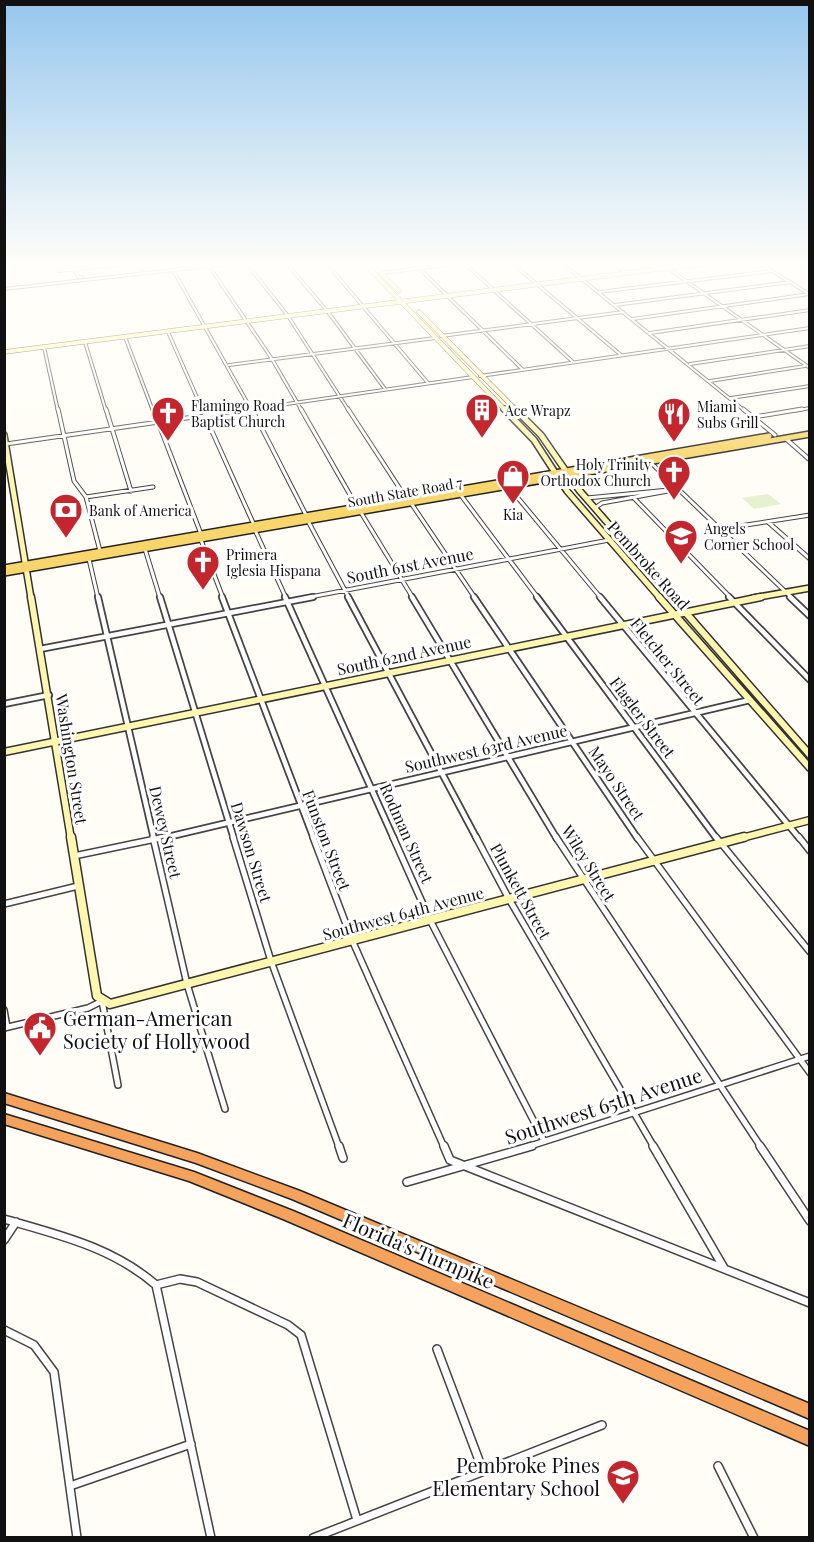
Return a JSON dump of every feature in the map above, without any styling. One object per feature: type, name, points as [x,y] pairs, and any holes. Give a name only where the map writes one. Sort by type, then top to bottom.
[{"type":"highway","name":"Florida's Turnpike","points":[[4,1098],[186,1155],[296,1195],[810,1412]]},
{"type":"highway","name":"Florida's Turnpike","points":[[4,1119],[190,1176],[288,1215],[810,1439]]},
{"type":"main road","name":"South State Road 7","points":[[4,573],[100,551],[254,528],[810,429]]},
{"type":"main road","points":[[785,438],[791,432]]},
{"type":"main road","name":"South State Road 7","points":[[568,473],[650,462],[810,434]]},
{"type":"main road","points":[[769,441],[775,435]]},
{"type":"main road","points":[[711,451],[723,444]]},
{"type":"main road","name":"South State Road 7","points":[[307,518],[346,514],[370,504],[460,494],[557,475]]},
{"type":"main road","name":"South State Road 7","points":[[4,567],[26,567],[89,559],[183,543],[213,532],[254,528]]},
{"type":"street","points":[[4,352],[134,336]]},
{"type":"street","name":"Rodman Street","points":[[170,336],[430,920],[544,1141]]},
{"type":"street","name":"Plunkett Street","points":[[212,336],[509,899],[724,1268]]},
{"type":"street","name":"Wiley Street","points":[[257,336],[358,509],[582,880],[810,1221]]},
{"type":"street","name":"Mayo Street","points":[[301,336],[455,569],[653,861],[810,1073]]},
{"type":"street","points":[[346,336],[385,389]]},
{"type":"street","points":[[390,336],[428,383]]},
{"type":"street","points":[[441,336],[480,376]]},
{"type":"street","points":[[490,336],[522,369]]},
{"type":"street","points":[[545,336],[573,362]]},
{"type":"street","points":[[599,336],[621,355]]},
{"type":"street","points":[[654,336],[775,435]]},
{"type":"street","points":[[459,362],[480,376],[755,336]]},
{"type":"street","points":[[763,336],[808,366]]},
{"type":"street","name":"Funston Street","points":[[125,337],[160,422],[299,807],[352,940],[450,1160],[810,1303]]},
{"type":"street","points":[[229,364],[435,338],[455,350]]},
{"type":"street","points":[[435,338],[473,377],[496,392]]},
{"type":"street","points":[[85,342],[131,490]]},
{"type":"street","points":[[690,364],[810,346]]},
{"type":"street","points":[[44,347],[74,481],[86,497],[100,551]]},
{"type":"street","points":[[710,381],[808,366]]},
{"type":"street","name":"Pembroke Road","points":[[480,376],[541,435],[585,498],[810,755]]},
{"type":"street","points":[[6,446],[473,377]]},
{"type":"street","name":"Pembroke Road","points":[[473,377],[534,440],[557,475],[609,540],[810,768]]},
{"type":"street","points":[[731,398],[810,386]]},
{"type":"street","points":[[754,417],[810,408]]},
{"type":"street","name":"Washington Street","points":[[4,435],[39,648],[49,695],[97,996],[102,1001],[118,1085]]},
{"type":"street","points":[[785,438],[809,459]]},
{"type":"street","points":[[650,462],[810,616]]},
{"type":"street","name":"Fletcher Street","points":[[508,486],[810,851]]},
{"type":"street","points":[[86,497],[153,487]]},
{"type":"street","points":[[585,498],[596,499],[679,489]]},
{"type":"street","points":[[595,508],[602,503],[679,489]]},
{"type":"street","name":"Flagler Street","points":[[460,494],[720,843],[810,952]]},
{"type":"street","points":[[630,494],[810,680]]},
{"type":"street","points":[[720,529],[810,515]]},
{"type":"street","points":[[768,522],[810,559]]},
{"type":"street","points":[[609,540],[622,543],[649,571]]},
{"type":"street","name":"South 61st Avenue","points":[[39,648],[609,540]]},
{"type":"street","name":"Dawson Street","points":[[145,549],[271,961],[343,1158]]},
{"type":"street","name":"Dewey Street","points":[[89,559],[187,984],[225,1109]]},
{"type":"street","name":"South 62nd Avenue","points":[[4,752],[621,623],[810,588]]},
{"type":"street","points":[[4,704],[49,695]]},
{"type":"street","points":[[750,700],[762,706],[810,755]]},
{"type":"street","name":"Southwest 63rd Avenue","points":[[154,840],[750,700]]},
{"type":"street","name":"Southwest 64th Avenue","points":[[6,1028],[88,1008],[102,1001],[110,1004],[810,820]]},
{"type":"street","points":[[74,856],[154,840]]},
{"type":"street","points":[[4,904],[78,886]]},
{"type":"street","points":[[4,1010],[6,1028]]},
{"type":"street","name":"Southwest 65th Avenue","points":[[407,1182],[450,1168],[469,1166],[810,1056]]},
{"type":"street","points":[[4,1219],[112,1253],[138,1267],[156,1285],[211,1538]]},
{"type":"street","points":[[4,1240],[16,1222]]},
{"type":"street","points":[[156,1285],[180,1279],[197,1282],[288,1325],[301,1335],[357,1520]]},
{"type":"street","points":[[4,1330],[28,1339],[44,1352],[54,1371],[77,1538]]},
{"type":"street","points":[[436,1349],[483,1471]]},
{"type":"street","points":[[313,1538],[602,1425]]},
{"type":"street","points":[[70,1486],[191,1444]]},
{"type":"street","points":[[718,1466],[754,1538]]},
{"type":"green space","points":[[768,494],[781,504],[754,509],[742,498]]},
{"type":"place","name":"Ace Wrapz","points":[[482,439]]},
{"type":"place","name":"Flamingo Road Baptist Church","points":[[168,442]]},
{"type":"place","name":"Miami Subs Grill","points":[[674,443]]},
{"type":"place","name":"Holy Trinity Orthodox Church","points":[[674,501]]},
{"type":"place","name":"Kia","points":[[513,505]]},
{"type":"place","name":"Bank of America","points":[[66,539]]},
{"type":"place","name":"Angels Corner School","points":[[681,565]]},
{"type":"place","name":"Primera Iglesia Hispana","points":[[203,591]]},
{"type":"place","name":"German-American Society of Hollywood","points":[[40,1057]]},
{"type":"place","name":"Pembroke Pines Elementary School","points":[[623,1505]]}]
